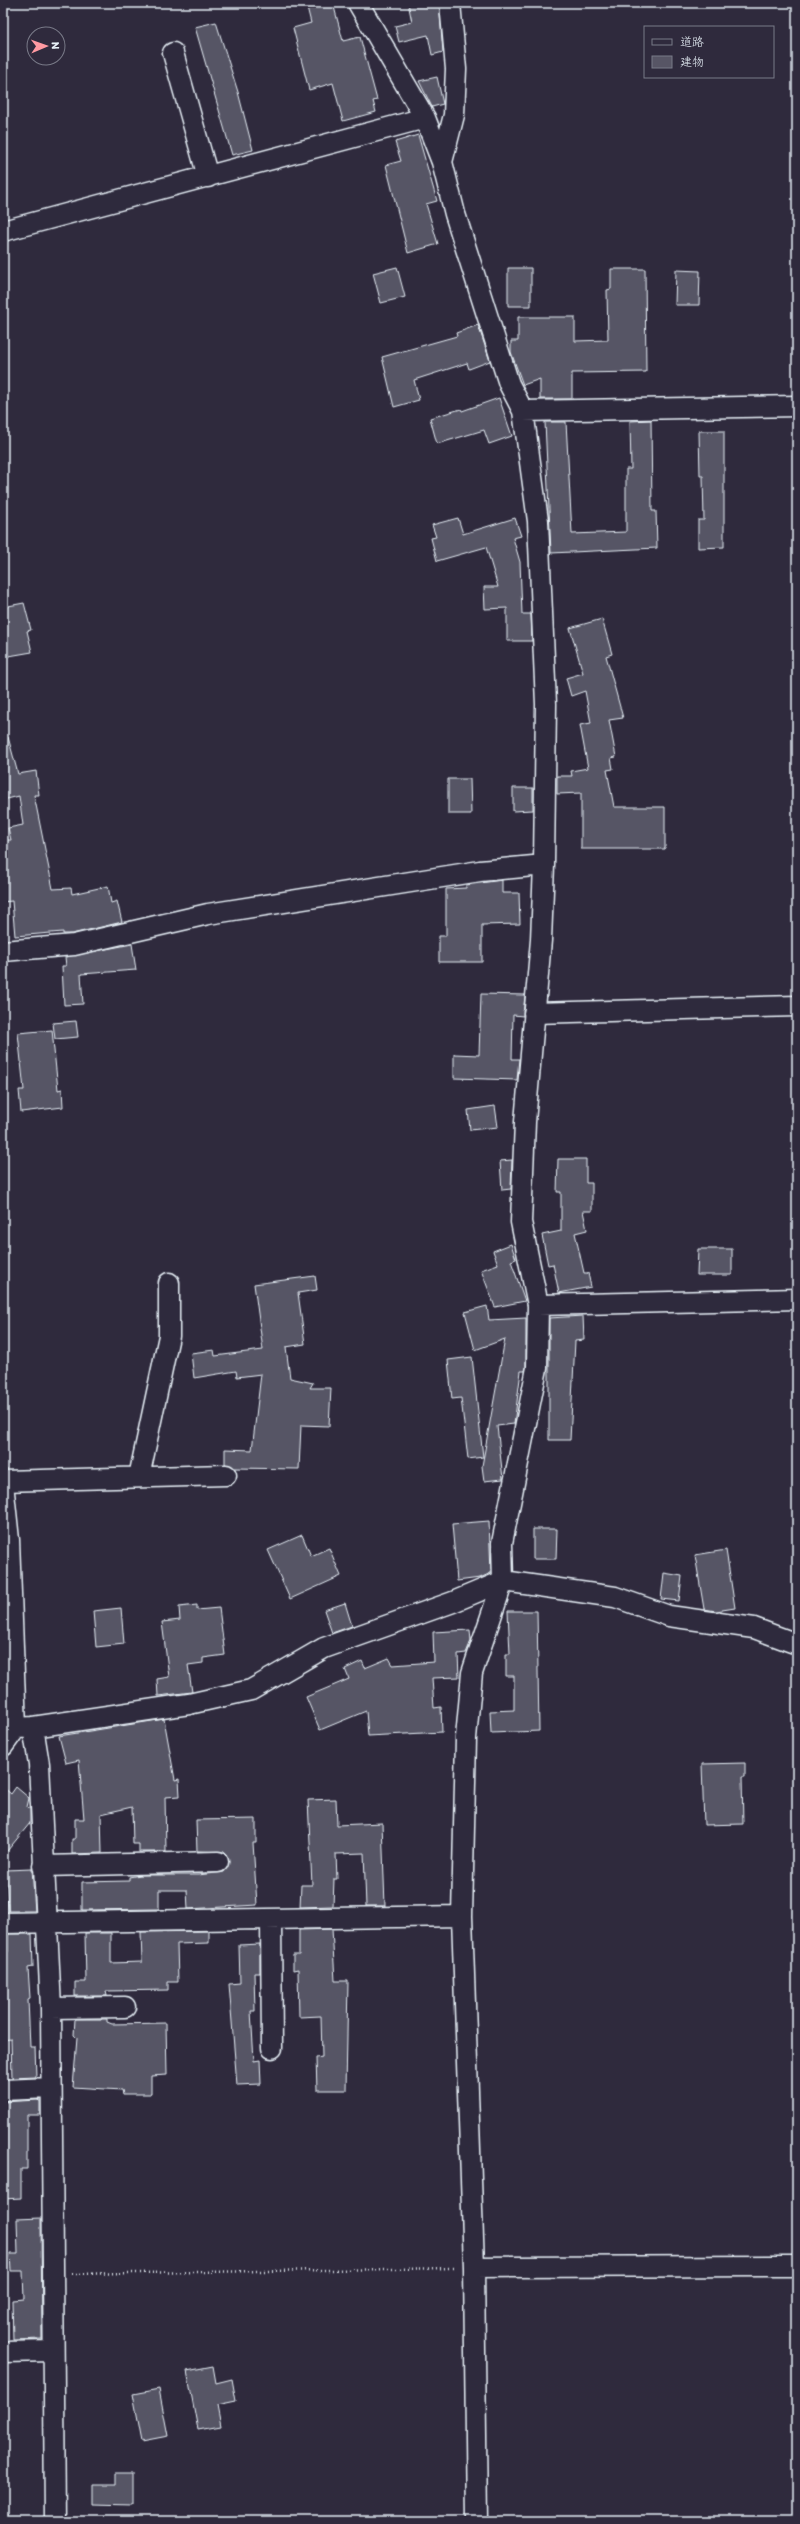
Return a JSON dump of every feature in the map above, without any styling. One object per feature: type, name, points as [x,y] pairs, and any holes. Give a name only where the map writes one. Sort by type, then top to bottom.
[{"type":"street","points":[[358,3],[425,118],[442,162],[455,214],[509,384],[523,412],[538,521],[546,704],[544,865],[541,940],[524,1122],[522,1222],[538,1305],[537,1368],[502,1543],[503,1581],[472,1673],[466,1738],[462,1916],[474,2267],[477,2521]]},
{"type":"street","points":[[442,162],[454,115],[456,69],[450,3]]},
{"type":"street","points":[[174,53],[208,176]]},
{"type":"street","points":[[3,231],[425,118]]},
{"type":"street","points":[[523,412],[797,406]]},
{"type":"street","points":[[3,951],[74,945],[208,914],[480,872],[544,865]]},
{"type":"street","points":[[534,1013],[797,1006]]},
{"type":"street","points":[[139,1477],[169,1336],[169,1283]]},
{"type":"street","points":[[538,1305],[797,1299]]},
{"type":"street","points":[[55,2521],[53,2351],[54,2274],[50,2088],[51,2008],[48,1923],[43,1866],[39,1764],[17,1728],[9,1540],[3,1482],[226,1475]]},
{"type":"street","points":[[3,1746],[17,1728],[189,1704],[251,1690],[324,1648],[453,1602],[503,1581],[615,1596],[669,1616],[754,1628],[797,1644]]},
{"type":"street","points":[[43,1866],[218,1862]]},
{"type":"street","points":[[3,1923],[462,1916]]},
{"type":"street","points":[[271,1919],[272,2048]]},
{"type":"street","points":[[51,2008],[125,2007]]},
{"type":"street","points":[[3,2090],[50,2088]]},
{"type":"street","points":[[474,2267],[797,2266]]},
{"type":"street","points":[[3,2352],[53,2351]]},
{"type":"path","points":[[54,2274],[474,2267]]},
{"type":"building","points":[[306,3],[333,3],[343,41],[360,37],[377,100],[373,101],[376,112],[343,121],[333,83],[309,90],[293,28],[311,23]]},
{"type":"building","points":[[408,3],[439,3],[443,52],[432,55],[428,35],[399,42],[395,26],[412,22]]},
{"type":"building","points":[[216,22],[238,92],[253,150],[232,155],[195,27]]},
{"type":"building","points":[[437,77],[443,104],[432,107],[419,81]]},
{"type":"building","points":[[418,135],[437,201],[426,204],[438,244],[408,253],[386,165],[401,161],[395,142]]},
{"type":"building","points":[[397,267],[405,297],[381,303],[373,273]]},
{"type":"building","points":[[508,268],[531,268],[531,306],[508,306]]},
{"type":"building","points":[[611,269],[645,269],[646,372],[572,373],[572,399],[540,399],[540,379],[523,385],[511,352],[511,341],[518,341],[518,317],[575,317],[575,341],[608,340],[607,290],[611,289]]},
{"type":"building","points":[[676,270],[700,271],[699,305],[675,305]]},
{"type":"building","points":[[478,325],[490,361],[469,369],[467,363],[414,380],[419,400],[394,407],[382,357],[457,336],[456,333]]},
{"type":"building","points":[[499,398],[512,436],[489,444],[484,430],[437,444],[430,418],[461,409],[462,411]]},
{"type":"building","points":[[651,420],[652,511],[656,511],[657,548],[551,553],[545,422],[566,422],[572,534],[626,532],[626,469],[631,469],[630,421]]},
{"type":"building","points":[[699,431],[724,431],[724,547],[698,548],[698,520],[704,520],[703,476],[700,476]]},
{"type":"building","points":[[458,518],[463,534],[515,518],[521,536],[513,538],[520,562],[522,614],[531,614],[532,641],[507,641],[507,608],[485,609],[484,587],[498,587],[486,547],[437,561],[431,538],[436,537],[432,525]]},
{"type":"building","points":[[24,603],[31,630],[27,631],[32,652],[3,657],[3,607]]},
{"type":"building","points":[[602,619],[612,654],[606,656],[623,718],[609,720],[616,757],[611,758],[613,769],[607,770],[614,807],[665,807],[665,849],[581,849],[581,793],[557,794],[557,776],[572,776],[571,771],[588,768],[580,725],[591,723],[585,691],[571,696],[566,678],[583,673],[570,628]]},
{"type":"building","points":[[8,737],[18,774],[36,771],[39,795],[34,795],[53,889],[71,888],[72,894],[108,886],[111,903],[117,901],[122,922],[72,934],[63,934],[63,932],[15,936],[12,901],[3,902],[3,840],[11,840],[8,828],[23,825],[19,796],[3,800],[3,738]]},
{"type":"building","points":[[448,779],[470,779],[471,814],[448,814]]},
{"type":"building","points":[[513,788],[533,788],[533,810],[513,811]]},
{"type":"building","points":[[502,880],[502,893],[519,893],[520,924],[482,925],[482,962],[439,962],[439,936],[446,936],[446,889],[466,888],[466,885]]},
{"type":"building","points":[[132,944],[136,970],[81,974],[83,1004],[64,1005],[62,966],[66,966],[65,957]]},
{"type":"building","points":[[481,994],[525,995],[523,1016],[513,1015],[512,1059],[519,1059],[517,1080],[454,1078],[454,1054],[479,1055]]},
{"type":"building","points":[[76,1021],[78,1037],[55,1039],[53,1023]]},
{"type":"building","points":[[52,1030],[58,1090],[62,1089],[63,1107],[21,1112],[19,1090],[24,1090],[18,1033]]},
{"type":"building","points":[[495,1106],[498,1127],[470,1130],[468,1110]]},
{"type":"building","points":[[558,1159],[586,1159],[586,1183],[592,1183],[592,1211],[583,1211],[587,1230],[575,1233],[584,1273],[588,1273],[591,1287],[559,1293],[553,1264],[548,1265],[542,1235],[561,1231],[561,1192],[557,1192]]},
{"type":"building","points":[[512,1160],[511,1189],[502,1190],[500,1161]]},
{"type":"building","points":[[511,1244],[516,1259],[511,1261],[525,1301],[495,1307],[481,1270],[498,1264],[493,1251]]},
{"type":"building","points":[[698,1249],[732,1249],[732,1275],[697,1275]]},
{"type":"building","points":[[315,1276],[317,1290],[298,1293],[305,1344],[286,1347],[290,1378],[313,1383],[310,1388],[331,1388],[329,1426],[301,1425],[299,1469],[235,1468],[225,1464],[225,1449],[252,1450],[261,1374],[237,1377],[236,1371],[194,1378],[191,1353],[214,1350],[215,1356],[263,1350],[254,1284]]},
{"type":"building","points":[[487,1306],[489,1320],[526,1318],[526,1367],[525,1371],[521,1371],[514,1424],[497,1426],[503,1479],[484,1481],[482,1466],[505,1339],[475,1350],[465,1312]]},
{"type":"building","points":[[583,1316],[584,1340],[575,1341],[570,1440],[549,1440],[549,1318]]},
{"type":"building","points":[[472,1357],[483,1457],[468,1459],[461,1398],[452,1399],[448,1360]]},
{"type":"building","points":[[489,1521],[491,1573],[480,1578],[457,1581],[452,1524]]},
{"type":"building","points":[[533,1529],[557,1529],[556,1559],[533,1559]]},
{"type":"building","points":[[302,1535],[311,1556],[329,1548],[341,1576],[290,1599],[268,1550]]},
{"type":"building","points":[[726,1550],[735,1608],[716,1611],[704,1609],[695,1555]]},
{"type":"building","points":[[664,1573],[682,1576],[679,1601],[661,1599]]},
{"type":"building","points":[[345,1603],[352,1626],[332,1633],[324,1610]]},
{"type":"building","points":[[197,1605],[197,1610],[219,1608],[225,1655],[203,1658],[203,1663],[188,1665],[192,1692],[158,1696],[157,1679],[169,1677],[162,1622],[180,1620],[179,1607]]},
{"type":"building","points":[[121,1608],[124,1644],[96,1647],[93,1611]]},
{"type":"building","points":[[508,1611],[537,1611],[539,1731],[491,1733],[490,1711],[514,1710],[514,1676],[506,1676],[506,1654],[510,1654]]},
{"type":"building","points":[[470,1630],[471,1641],[466,1653],[458,1654],[459,1677],[432,1678],[434,1708],[441,1707],[442,1732],[368,1736],[366,1711],[320,1730],[306,1697],[349,1679],[345,1669],[362,1661],[365,1668],[389,1658],[393,1665],[434,1662],[433,1632]]},
{"type":"building","points":[[164,1719],[175,1780],[179,1779],[180,1796],[165,1797],[166,1852],[139,1852],[139,1844],[133,1844],[132,1807],[101,1814],[102,1853],[72,1854],[72,1839],[75,1839],[75,1819],[84,1819],[79,1760],[66,1763],[59,1736]]},
{"type":"building","points":[[745,1763],[745,1777],[742,1777],[743,1824],[704,1825],[702,1764]]},
{"type":"building","points":[[3,1787],[11,1794],[16,1787],[29,1798],[27,1807],[30,1809],[30,1823],[3,1856]]},
{"type":"building","points":[[336,1799],[337,1825],[382,1823],[385,1906],[366,1906],[364,1853],[336,1854],[337,1879],[334,1879],[333,1906],[300,1907],[301,1885],[312,1885],[308,1800]]},
{"type":"building","points":[[256,1819],[256,1843],[253,1843],[257,1905],[188,1909],[187,1890],[159,1890],[159,1909],[82,1910],[82,1882],[129,1881],[129,1877],[140,1875],[198,1875],[224,1872],[229,1862],[224,1852],[197,1851],[196,1820]]},
{"type":"building","points":[[32,1869],[35,1911],[8,1911],[6,1870]]},
{"type":"building","points":[[332,1929],[335,1981],[348,1981],[346,2090],[317,2090],[316,2058],[322,2057],[321,2016],[299,2017],[298,1969],[293,1970],[293,1955],[299,1955],[299,1930]]},
{"type":"building","points":[[209,1931],[209,1943],[177,1944],[178,1982],[168,1982],[168,1990],[106,1991],[107,1996],[75,1996],[75,1982],[86,1982],[85,1933],[111,1933],[111,1963],[142,1962],[141,1932]]},
{"type":"building","points":[[8,1934],[32,1934],[33,1967],[28,1968],[30,1998],[28,1999],[30,2047],[35,2047],[36,2077],[12,2078],[11,2039],[3,2040],[3,2008],[5,2008],[3,1952],[8,1952]]},
{"type":"building","points":[[260,1944],[260,1973],[254,1973],[255,2011],[251,2011],[254,2061],[260,2060],[261,2084],[237,2085],[229,1984],[240,1983],[239,1945]]},
{"type":"building","points":[[75,2019],[107,2019],[107,2022],[112,2024],[166,2023],[167,2075],[151,2076],[151,2094],[123,2094],[122,2090],[73,2087],[77,2038],[74,2035]]},
{"type":"building","points":[[40,2101],[40,2115],[27,2115],[27,2169],[21,2169],[21,2198],[3,2199],[3,2102]]},
{"type":"building","points":[[41,2218],[42,2339],[13,2340],[12,2300],[24,2299],[23,2271],[11,2271],[10,2254],[18,2254],[17,2219]]},
{"type":"building","points":[[213,2366],[216,2383],[232,2379],[236,2401],[217,2405],[221,2426],[198,2430],[187,2371]]},
{"type":"building","points":[[159,2389],[168,2436],[142,2441],[133,2394]]},
{"type":"building","points":[[116,2474],[132,2474],[132,2506],[92,2505],[92,2484],[116,2484]]}]
